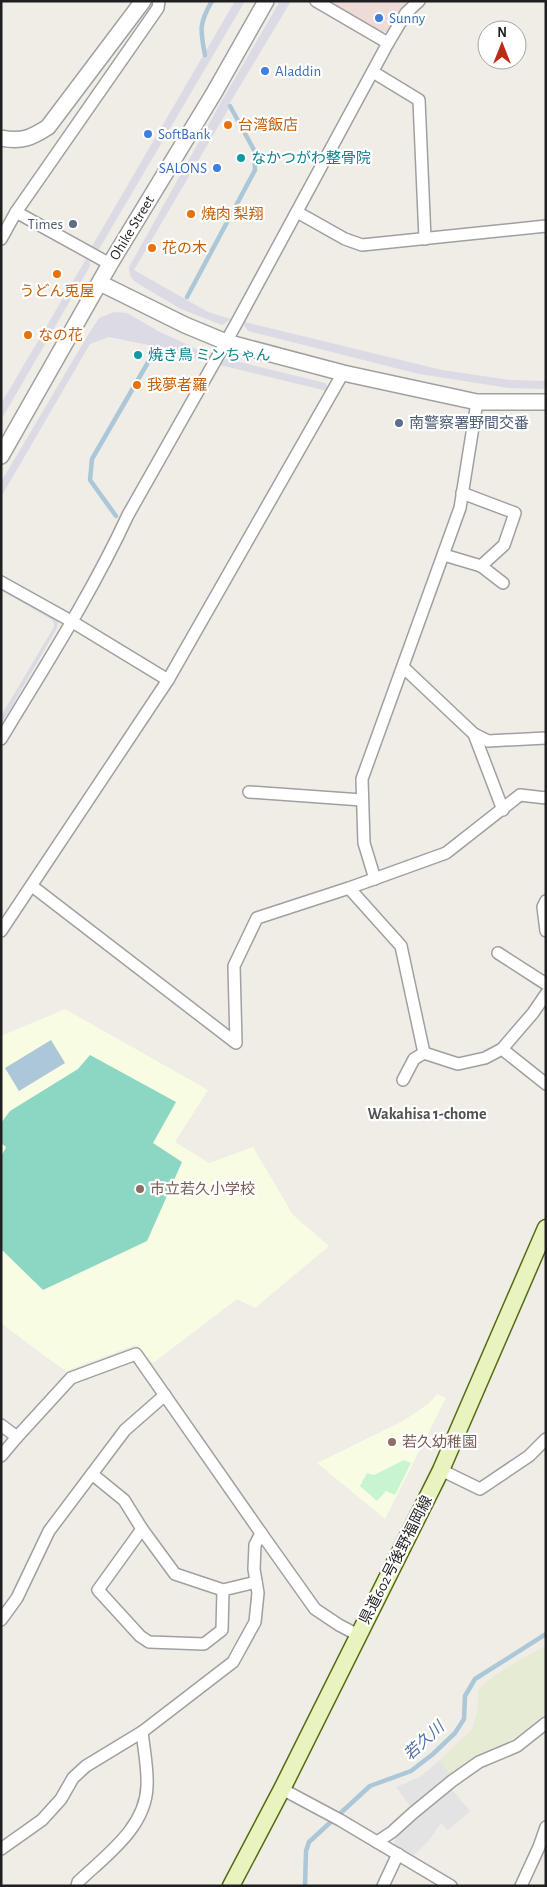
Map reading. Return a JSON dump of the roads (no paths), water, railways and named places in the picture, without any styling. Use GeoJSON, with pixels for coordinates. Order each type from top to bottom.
{"type":"FeatureCollection","features":[{"type":"Feature","properties":{"kind":"main road","name":"県道602号後野福岡線"},"geometry":{"type":"LineString","coordinates":[[231,1886],[282,1789],[441,1470],[546,1228]]}},
{"type":"Feature","properties":{"kind":"street"},"geometry":{"type":"LineString","coordinates":[[1,138],[15,141],[33,137],[48,127],[143,1]]}},
{"type":"Feature","properties":{"kind":"street"},"geometry":{"type":"LineString","coordinates":[[1,239],[16,212],[158,8],[159,1]]}},
{"type":"Feature","properties":{"kind":"street","name":"Ohike Street"},"geometry":{"type":"LineString","coordinates":[[1,456],[110,264],[214,93],[266,1]]}},
{"type":"Feature","properties":{"kind":"street"},"geometry":{"type":"LineString","coordinates":[[316,1],[388,43]]}},
{"type":"Feature","properties":{"kind":"street"},"geometry":{"type":"LineString","coordinates":[[1,739],[116,541],[128,515],[226,342],[388,43],[406,14],[419,1]]}},
{"type":"Feature","properties":{"kind":"street"},"geometry":{"type":"LineString","coordinates":[[373,72],[418,100],[425,239]]}},
{"type":"Feature","properties":{"kind":"street"},"geometry":{"type":"LineString","coordinates":[[16,212],[110,264]]}},
{"type":"Feature","properties":{"kind":"street"},"geometry":{"type":"LineString","coordinates":[[297,212],[345,239],[362,245],[546,226]]}},
{"type":"Feature","properties":{"kind":"street"},"geometry":{"type":"LineString","coordinates":[[100,283],[185,325],[226,342],[343,373],[476,402],[546,402]]}},
{"type":"Feature","properties":{"kind":"street"},"geometry":{"type":"LineString","coordinates":[[1,931],[168,680],[343,373]]}},
{"type":"Feature","properties":{"kind":"street"},"geometry":{"type":"LineString","coordinates":[[375,879],[364,844],[362,780],[460,508],[476,402]]}},
{"type":"Feature","properties":{"kind":"street"},"geometry":{"type":"LineString","coordinates":[[462,493],[515,512],[504,545],[481,566]]}},
{"type":"Feature","properties":{"kind":"street"},"geometry":{"type":"LineString","coordinates":[[444,555],[481,566],[503,583]]}},
{"type":"Feature","properties":{"kind":"street"},"geometry":{"type":"LineString","coordinates":[[1,582],[71,621],[168,680]]}},
{"type":"Feature","properties":{"kind":"street"},"geometry":{"type":"LineString","coordinates":[[404,667],[474,734],[488,741],[546,738]]}},
{"type":"Feature","properties":{"kind":"street"},"geometry":{"type":"LineString","coordinates":[[474,734],[502,810]]}},
{"type":"Feature","properties":{"kind":"street"},"geometry":{"type":"LineString","coordinates":[[249,792],[362,800]]}},
{"type":"Feature","properties":{"kind":"street"},"geometry":{"type":"LineString","coordinates":[[32,886],[236,1043],[234,966],[257,918],[349,888],[446,853],[520,795],[546,798]]}},
{"type":"Feature","properties":{"kind":"street"},"geometry":{"type":"LineString","coordinates":[[349,888],[401,946],[424,1053]]}},
{"type":"Feature","properties":{"kind":"street"},"geometry":{"type":"LineString","coordinates":[[546,901],[543,907],[546,931]]}},
{"type":"Feature","properties":{"kind":"street"},"geometry":{"type":"LineString","coordinates":[[498,953],[546,984]]}},
{"type":"Feature","properties":{"kind":"street"},"geometry":{"type":"LineString","coordinates":[[403,1080],[414,1059],[424,1053],[458,1064],[485,1058],[502,1049],[533,1014],[546,994]]}},
{"type":"Feature","properties":{"kind":"street"},"geometry":{"type":"LineString","coordinates":[[502,1049],[546,1084]]}},
{"type":"Feature","properties":{"kind":"street"},"geometry":{"type":"LineString","coordinates":[[1,1456],[71,1378],[136,1354],[315,1608],[339,1625],[358,1635]]}},
{"type":"Feature","properties":{"kind":"street"},"geometry":{"type":"LineString","coordinates":[[1,1620],[17,1598],[49,1531],[125,1430],[165,1395]]}},
{"type":"Feature","properties":{"kind":"street"},"geometry":{"type":"LineString","coordinates":[[1,1425],[17,1437]]}},
{"type":"Feature","properties":{"kind":"street"},"geometry":{"type":"LineString","coordinates":[[441,1470],[480,1489],[529,1456],[546,1439]]}},
{"type":"Feature","properties":{"kind":"street"},"geometry":{"type":"LineString","coordinates":[[92,1474],[124,1500],[142,1529],[175,1574],[223,1590],[256,1582]]}},
{"type":"Feature","properties":{"kind":"street"},"geometry":{"type":"LineString","coordinates":[[142,1529],[98,1590],[140,1636],[149,1642],[204,1644],[222,1630],[223,1590]]}},
{"type":"Feature","properties":{"kind":"street"},"geometry":{"type":"LineString","coordinates":[[1,1849],[42,1820],[61,1799],[73,1778],[86,1766],[142,1732],[233,1662],[255,1622],[258,1593],[254,1569],[255,1544],[261,1533]]}},
{"type":"Feature","properties":{"kind":"street"},"geometry":{"type":"LineString","coordinates":[[378,1842],[452,1781],[479,1762],[517,1746],[546,1723]]}},
{"type":"Feature","properties":{"kind":"street"},"geometry":{"type":"LineString","coordinates":[[77,1886],[78,1882],[127,1834],[141,1815],[148,1787],[142,1732]]}},
{"type":"Feature","properties":{"kind":"street"},"geometry":{"type":"LineString","coordinates":[[282,1789],[340,1820],[451,1886]]}},
{"type":"Feature","properties":{"kind":"street"},"geometry":{"type":"LineString","coordinates":[[521,1886],[546,1828]]}},
{"type":"Feature","properties":{"kind":"street"},"geometry":{"type":"LineString","coordinates":[[384,1886],[398,1854]]}},
{"type":"Feature","properties":{"kind":"water"},"geometry":{"type":"Polygon","coordinates":[[[51,1040],[65,1063],[19,1091],[5,1068],[51,1040]]]}},
{"type":"Feature","properties":{"kind":"waterway"},"geometry":{"type":"LineString","coordinates":[[205,55],[202,27],[205,15],[212,1]]}},
{"type":"Feature","properties":{"kind":"waterway"},"geometry":{"type":"LineString","coordinates":[[187,297],[255,170],[254,150],[230,106]]}},
{"type":"Feature","properties":{"kind":"waterway"},"geometry":{"type":"LineString","coordinates":[[116,516],[90,480],[92,459],[154,352]]}},
{"type":"Feature","properties":{"kind":"waterway","name":"若久川"},"geometry":{"type":"LineString","coordinates":[[305,1886],[306,1851],[309,1842],[370,1786],[411,1771],[433,1754],[455,1733],[464,1719],[465,1696],[475,1679],[546,1634]]}},
{"type":"Feature","properties":{"kind":"place","name":"Sunny"},"geometry":{"type":"Point","coordinates":[379,18]}},
{"type":"Feature","properties":{"kind":"place","name":"Aladdin"},"geometry":{"type":"Point","coordinates":[265,71]}},
{"type":"Feature","properties":{"kind":"place","name":"台湾飯店"},"geometry":{"type":"Point","coordinates":[228,125]}},
{"type":"Feature","properties":{"kind":"place","name":"SoftBank"},"geometry":{"type":"Point","coordinates":[148,134]}},
{"type":"Feature","properties":{"kind":"place","name":"なかつがわ整骨院"},"geometry":{"type":"Point","coordinates":[241,158]}},
{"type":"Feature","properties":{"kind":"place","name":"SALONS"},"geometry":{"type":"Point","coordinates":[217,168]}},
{"type":"Feature","properties":{"kind":"place","name":"焼肉 梨翔"},"geometry":{"type":"Point","coordinates":[191,214]}},
{"type":"Feature","properties":{"kind":"place","name":"Times"},"geometry":{"type":"Point","coordinates":[73,224]}},
{"type":"Feature","properties":{"kind":"place","name":"花の木"},"geometry":{"type":"Point","coordinates":[152,248]}},
{"type":"Feature","properties":{"kind":"place","name":"うどん兎屋"},"geometry":{"type":"Point","coordinates":[57,274]}},
{"type":"Feature","properties":{"kind":"place","name":"なの花"},"geometry":{"type":"Point","coordinates":[28,335]}},
{"type":"Feature","properties":{"kind":"place","name":"焼き鳥 ミンちゃん"},"geometry":{"type":"Point","coordinates":[138,355]}},
{"type":"Feature","properties":{"kind":"place","name":"我夢者羅"},"geometry":{"type":"Point","coordinates":[137,385]}},
{"type":"Feature","properties":{"kind":"place","name":"南警察署野間交番"},"geometry":{"type":"Point","coordinates":[399,423]}},
{"type":"Feature","properties":{"kind":"place","name":"市立若久小学校"},"geometry":{"type":"Point","coordinates":[140,1189]}},
{"type":"Feature","properties":{"kind":"place","name":"若久幼稚園"},"geometry":{"type":"Point","coordinates":[392,1442]}},
{"type":"Feature","properties":{"kind":"district","name":"Wakahisa 1-chome"},"geometry":{"type":"Point","coordinates":[427,1114]}}]}
